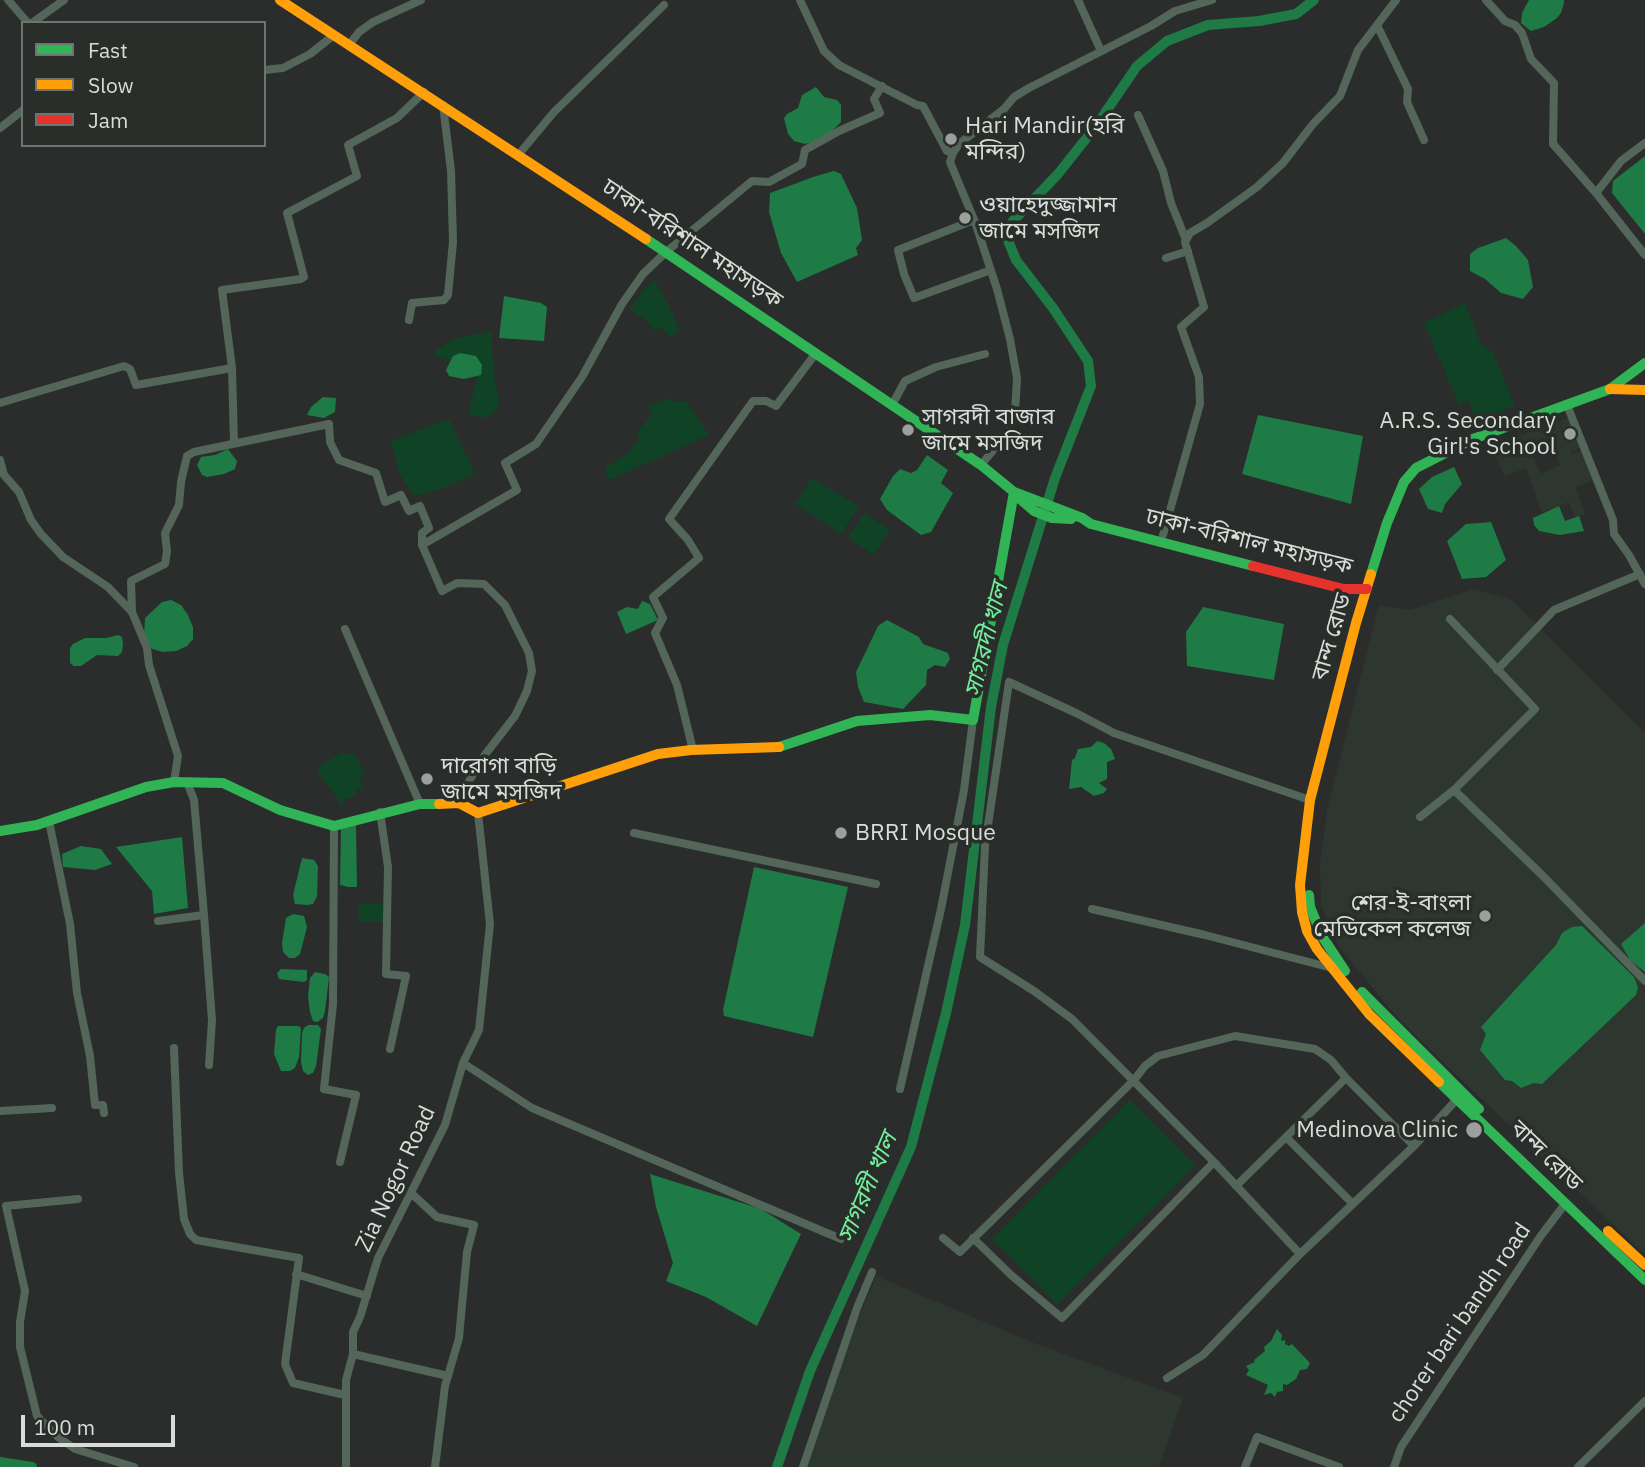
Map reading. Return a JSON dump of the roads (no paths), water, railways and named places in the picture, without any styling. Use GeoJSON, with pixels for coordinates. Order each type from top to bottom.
{"type":"FeatureCollection","features":[{"type":"Feature","properties":{"kind":"main road","name":"ঢাকা-বরিশাল মহাসড়ক"},"geometry":{"type":"LineString","coordinates":[[280,0],[519,154],[816,353],[981,465],[1014,492],[1024,504],[1036,502]]}},
{"type":"Feature","properties":{"kind":"main road"},"geometry":{"type":"LineString","coordinates":[[1367,589],[1393,506],[1404,482],[1416,468],[1473,439],[1610,389],[1645,363]]}},
{"type":"Feature","properties":{"kind":"main road"},"geometry":{"type":"LineString","coordinates":[[1610,389],[1645,390]]}},
{"type":"Feature","properties":{"kind":"main road"},"geometry":{"type":"LineString","coordinates":[[0,831],[49,821],[146,786],[174,782],[223,783],[280,810],[334,826],[380,812],[420,804],[456,803],[478,813],[657,754],[784,747],[857,721],[930,715],[973,720],[1014,492],[1056,509],[1065,520],[1082,518]]}},
{"type":"Feature","properties":{"kind":"main road"},"geometry":{"type":"LineString","coordinates":[[1056,509],[1067,504],[1082,518]]}},
{"type":"Feature","properties":{"kind":"main road","name":"ঢাকা-বরিশাল মহাসড়ক"},"geometry":{"type":"LineString","coordinates":[[1082,518],[1094,517],[1354,583],[1367,589]]}},
{"type":"Feature","properties":{"kind":"main road","name":"ঢাকা-বরিশাল মহাসড়ক"},"geometry":{"type":"LineString","coordinates":[[1082,518],[1091,524],[1344,589],[1367,589]]}},
{"type":"Feature","properties":{"kind":"main road","name":"বান্দ রোড"},"geometry":{"type":"LineString","coordinates":[[1367,589],[1310,800],[1300,885],[1307,931],[1331,967],[1369,1014],[1645,1265]]}},
{"type":"Feature","properties":{"kind":"main road","name":"বান্দ রোড"},"geometry":{"type":"LineString","coordinates":[[1367,589],[1362,625],[1318,804],[1309,889],[1310,907],[1322,936],[1351,979],[1376,1007],[1459,1097],[1645,1280]]}},
{"type":"Feature","properties":{"kind":"street"},"geometry":{"type":"LineString","coordinates":[[8,0],[28,21]]}},
{"type":"Feature","properties":{"kind":"street"},"geometry":{"type":"LineString","coordinates":[[33,21],[64,0]]}},
{"type":"Feature","properties":{"kind":"street"},"geometry":{"type":"LineString","coordinates":[[349,45],[359,32],[373,22],[421,0]]}},
{"type":"Feature","properties":{"kind":"street"},"geometry":{"type":"LineString","coordinates":[[800,0],[824,51],[839,65],[923,106],[947,151],[953,153]]}},
{"type":"Feature","properties":{"kind":"street"},"geometry":{"type":"LineString","coordinates":[[1078,0],[1101,51]]}},
{"type":"Feature","properties":{"kind":"street"},"geometry":{"type":"LineString","coordinates":[[981,465],[1009,431],[1015,413],[1017,378],[1010,339],[991,270],[950,162],[953,153],[959,144],[1014,97],[1175,11],[1212,0]]}},
{"type":"Feature","properties":{"kind":"street"},"geometry":{"type":"LineString","coordinates":[[1186,240],[1190,233],[1257,187],[1283,163],[1313,124],[1340,96],[1358,50],[1396,0]]}},
{"type":"Feature","properties":{"kind":"street"},"geometry":{"type":"LineString","coordinates":[[1486,0],[1505,21],[1515,25],[1522,33],[1531,59],[1553,83],[1553,144],[1645,254]]}},
{"type":"Feature","properties":{"kind":"street"},"geometry":{"type":"LineString","coordinates":[[519,154],[554,112],[664,5]]}},
{"type":"Feature","properties":{"kind":"street"},"geometry":{"type":"LineString","coordinates":[[1377,25],[1408,89],[1407,102],[1424,140]]}},
{"type":"Feature","properties":{"kind":"street"},"geometry":{"type":"LineString","coordinates":[[266,70],[283,68],[310,54],[334,35]]}},
{"type":"Feature","properties":{"kind":"street"},"geometry":{"type":"LineString","coordinates":[[422,545],[517,490],[505,463],[536,444],[582,377],[622,304],[643,274],[752,181],[769,182],[802,164],[805,150],[880,113],[874,99],[882,86]]}},
{"type":"Feature","properties":{"kind":"street"},"geometry":{"type":"LineString","coordinates":[[234,443],[232,368],[222,289],[304,277],[287,213],[357,176],[348,145],[397,118],[424,92]]}},
{"type":"Feature","properties":{"kind":"street"},"geometry":{"type":"LineString","coordinates":[[409,320],[412,303],[444,300],[448,295],[453,218],[443,104]]}},
{"type":"Feature","properties":{"kind":"street"},"geometry":{"type":"LineString","coordinates":[[0,128],[21,112]]}},
{"type":"Feature","properties":{"kind":"street"},"geometry":{"type":"LineString","coordinates":[[1138,116],[1163,172],[1171,203],[1186,240],[1204,307],[1181,327],[1199,377],[1200,404],[1163,535]]}},
{"type":"Feature","properties":{"kind":"street"},"geometry":{"type":"LineString","coordinates":[[1596,193],[1620,161],[1645,144]]}},
{"type":"Feature","properties":{"kind":"street"},"geometry":{"type":"LineString","coordinates":[[974,220],[898,250],[904,274],[914,298],[991,270]]}},
{"type":"Feature","properties":{"kind":"street"},"geometry":{"type":"LineString","coordinates":[[1166,258],[1188,251]]}},
{"type":"Feature","properties":{"kind":"street"},"geometry":{"type":"LineString","coordinates":[[693,750],[677,685],[655,633],[663,618],[653,597],[699,558],[670,519],[753,401],[766,401],[776,406],[816,353]]}},
{"type":"Feature","properties":{"kind":"street"},"geometry":{"type":"LineString","coordinates":[[892,405],[905,381],[936,367],[985,354]]}},
{"type":"Feature","properties":{"kind":"street"},"geometry":{"type":"LineString","coordinates":[[0,403],[124,366],[130,369],[136,385],[232,368]]}},
{"type":"Feature","properties":{"kind":"street"},"geometry":{"type":"LineString","coordinates":[[1567,405],[1614,520],[1614,534],[1645,584]]}},
{"type":"Feature","properties":{"kind":"street"},"geometry":{"type":"LineString","coordinates":[[174,782],[178,756],[146,648],[132,612],[131,581],[165,564],[166,533],[179,505],[180,482],[187,456],[194,452],[329,424],[330,442],[339,460],[376,473],[385,502],[401,495],[409,511],[420,506],[429,527],[422,533],[422,545],[442,591],[457,583],[484,584],[505,605],[529,653],[532,671],[527,691],[515,716],[484,756],[456,803]]}},
{"type":"Feature","properties":{"kind":"street"},"geometry":{"type":"LineString","coordinates":[[0,460],[4,474],[19,492],[41,534],[63,557],[108,587],[132,612]]}},
{"type":"Feature","properties":{"kind":"street"},"geometry":{"type":"LineString","coordinates":[[1497,670],[1554,610],[1640,574]]}},
{"type":"Feature","properties":{"kind":"street"},"geometry":{"type":"LineString","coordinates":[[1420,817],[1454,790],[1535,709],[1450,619]]}},
{"type":"Feature","properties":{"kind":"street"},"geometry":{"type":"LineString","coordinates":[[345,629],[420,804]]}},
{"type":"Feature","properties":{"kind":"street"},"geometry":{"type":"LineString","coordinates":[[1300,1254],[1072,1018],[980,957],[985,846],[1009,682],[1114,733],[1310,800]]}},
{"type":"Feature","properties":{"kind":"street"},"geometry":{"type":"LineString","coordinates":[[900,1089],[941,909],[964,790],[973,720]]}},
{"type":"Feature","properties":{"kind":"street"},"geometry":{"type":"LineString","coordinates":[[187,782],[194,800],[204,915],[212,1020],[209,1065]]}},
{"type":"Feature","properties":{"kind":"street"},"geometry":{"type":"LineString","coordinates":[[1454,790],[1543,876],[1645,981]]}},
{"type":"Feature","properties":{"kind":"street"},"geometry":{"type":"LineString","coordinates":[[380,812],[388,867],[386,974],[406,976],[390,1049]]}},
{"type":"Feature","properties":{"kind":"street","name":"Zia Nogor Road"},"geometry":{"type":"LineString","coordinates":[[346,1467],[345,1395],[353,1354],[353,1332],[378,1258],[445,1125],[463,1063],[479,1030],[490,924],[478,813]]}},
{"type":"Feature","properties":{"kind":"street"},"geometry":{"type":"LineString","coordinates":[[49,821],[70,924],[77,993],[90,1056],[95,1105],[103,1105],[104,1113]]}},
{"type":"Feature","properties":{"kind":"street"},"geometry":{"type":"LineString","coordinates":[[334,826],[333,1004],[324,1089],[356,1095],[340,1162]]}},
{"type":"Feature","properties":{"kind":"street"},"geometry":{"type":"LineString","coordinates":[[634,832],[876,884]]}},
{"type":"Feature","properties":{"kind":"street"},"geometry":{"type":"LineString","coordinates":[[1092,909],[1205,934],[1331,967]]}},
{"type":"Feature","properties":{"kind":"street"},"geometry":{"type":"LineString","coordinates":[[158,921],[204,915]]}},
{"type":"Feature","properties":{"kind":"street"},"geometry":{"type":"LineString","coordinates":[[943,1238],[960,1252],[1158,1056],[1235,1036],[1315,1049],[1331,1060],[1414,1146]]}},
{"type":"Feature","properties":{"kind":"street"},"geometry":{"type":"LineString","coordinates":[[174,1048],[179,1173],[184,1219],[190,1234],[196,1240],[299,1258],[285,1364],[293,1382],[345,1395]]}},
{"type":"Feature","properties":{"kind":"street"},"geometry":{"type":"LineString","coordinates":[[463,1063],[532,1108],[841,1239]]}},
{"type":"Feature","properties":{"kind":"street"},"geometry":{"type":"LineString","coordinates":[[1236,1186],[1346,1078]]}},
{"type":"Feature","properties":{"kind":"street"},"geometry":{"type":"LineString","coordinates":[[1167,1378],[1203,1355],[1300,1254],[1414,1146],[1459,1097]]}},
{"type":"Feature","properties":{"kind":"street"},"geometry":{"type":"LineString","coordinates":[[0,1111],[52,1108]]}},
{"type":"Feature","properties":{"kind":"street"},"geometry":{"type":"LineString","coordinates":[[1286,1137],[1353,1204]]}},
{"type":"Feature","properties":{"kind":"street"},"geometry":{"type":"LineString","coordinates":[[973,1238],[1011,1275],[1062,1318],[1214,1162]]}},
{"type":"Feature","properties":{"kind":"street"},"geometry":{"type":"LineString","coordinates":[[411,1193],[437,1217],[474,1225],[467,1252],[459,1338],[448,1376],[435,1467]]}},
{"type":"Feature","properties":{"kind":"street"},"geometry":{"type":"LineString","coordinates":[[78,1199],[6,1206],[25,1291],[20,1322],[20,1348],[37,1416],[58,1437],[75,1448],[134,1467]]}},
{"type":"Feature","properties":{"kind":"street","name":"chorer bari bandh road"},"geometry":{"type":"LineString","coordinates":[[1394,1467],[1401,1447],[1540,1237],[1565,1204]]}},
{"type":"Feature","properties":{"kind":"street"},"geometry":{"type":"LineString","coordinates":[[803,1467],[857,1308],[872,1272]]}},
{"type":"Feature","properties":{"kind":"street"},"geometry":{"type":"LineString","coordinates":[[296,1274],[367,1296]]}},
{"type":"Feature","properties":{"kind":"street"},"geometry":{"type":"LineString","coordinates":[[353,1354],[448,1376]]}},
{"type":"Feature","properties":{"kind":"street"},"geometry":{"type":"LineString","coordinates":[[1578,1467],[1645,1401]]}},
{"type":"Feature","properties":{"kind":"street"},"geometry":{"type":"LineString","coordinates":[[1245,1467],[1257,1437],[1339,1467]]}},
{"type":"Feature","properties":{"kind":"waterway","name":"সাগরদী খাল"},"geometry":{"type":"LineString","coordinates":[[777,1467],[810,1371],[911,1147],[946,1013],[965,925],[991,707],[1003,645],[1055,478],[1091,386],[1088,361],[1053,308],[1016,260],[1005,233],[1058,174],[1096,126],[1137,66],[1167,41],[1208,25],[1259,21],[1296,14],[1314,0]]}},
{"type":"Feature","properties":{"kind":"waterway"},"geometry":{"type":"LineString","coordinates":[[0,1462],[32,1467]]}},
{"type":"Feature","properties":{"kind":"place","name":"Hari Mandir(হরি মন্দির)"},"geometry":{"type":"Point","coordinates":[951,139]}},
{"type":"Feature","properties":{"kind":"place","name":"ওয়াহেদুজ্জামান জামে মসজিদ"},"geometry":{"type":"Point","coordinates":[965,218]}},
{"type":"Feature","properties":{"kind":"place","name":"সাগরদী বাজার জামে মসজিদ"},"geometry":{"type":"Point","coordinates":[908,430]}},
{"type":"Feature","properties":{"kind":"place","name":"A.R.S. Secondary Girl's School"},"geometry":{"type":"Point","coordinates":[1570,434]}},
{"type":"Feature","properties":{"kind":"place","name":"দারোগা বাড়ি জামে মসজিদ"},"geometry":{"type":"Point","coordinates":[427,779]}},
{"type":"Feature","properties":{"kind":"place","name":"BRRI Mosque"},"geometry":{"type":"Point","coordinates":[841,833]}},
{"type":"Feature","properties":{"kind":"place","name":"শের-ই-বাংলা মেডিকেল কলেজ"},"geometry":{"type":"Point","coordinates":[1485,916]}},
{"type":"Feature","properties":{"kind":"place","name":"Medinova Clinic"},"geometry":{"type":"Point","coordinates":[1474,1130]}}]}
